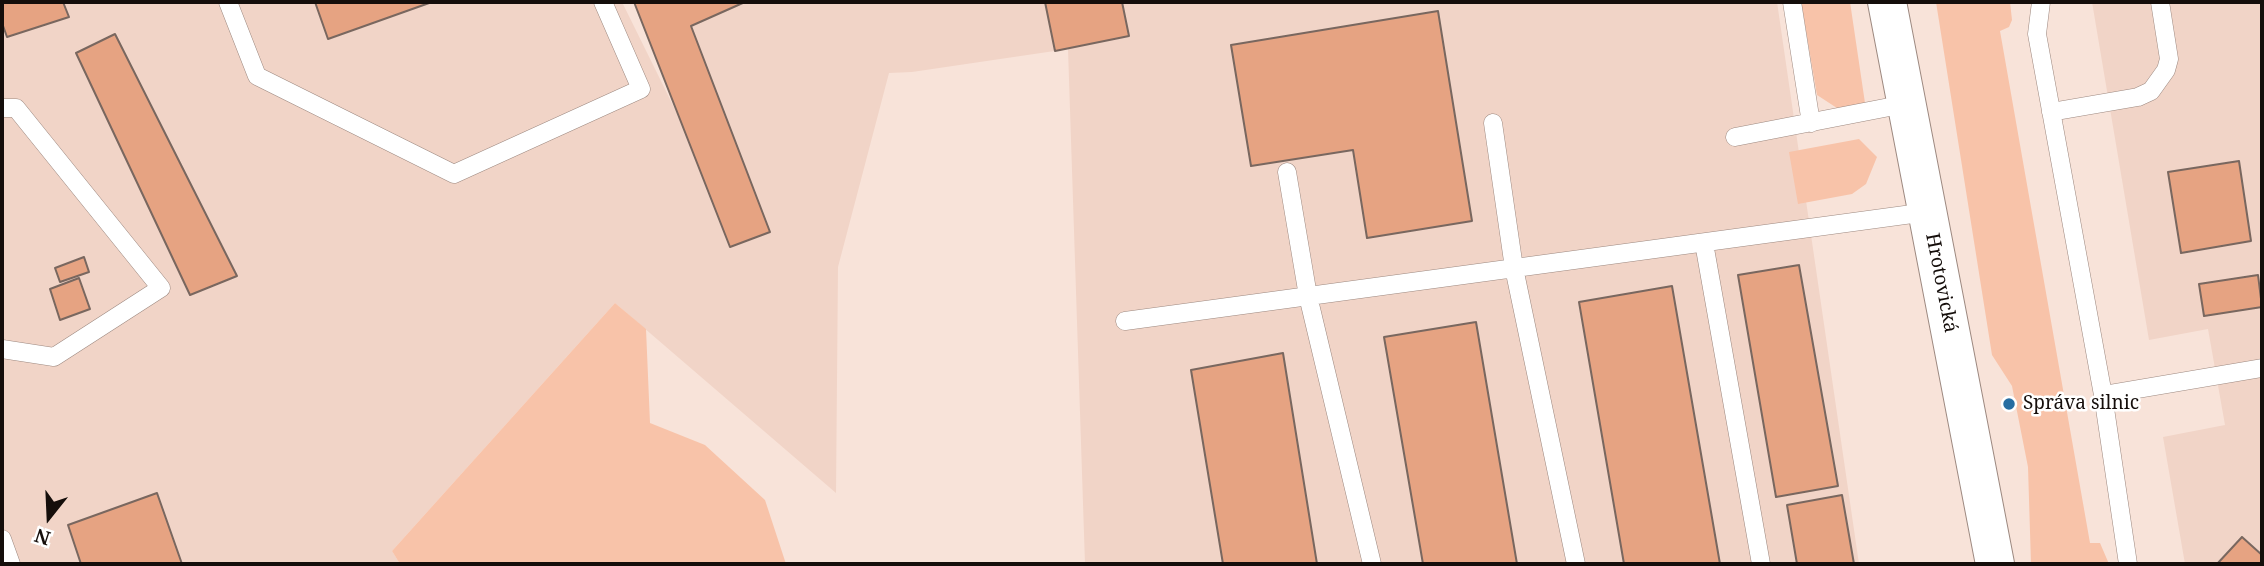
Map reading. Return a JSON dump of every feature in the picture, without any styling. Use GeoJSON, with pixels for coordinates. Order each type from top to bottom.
{"type":"FeatureCollection","features":[{"type":"Feature","properties":{"kind":"main road","name":"Hrotovická"},"geometry":{"type":"LineString","coordinates":[[1887,2],[1995,564]]}},
{"type":"Feature","properties":{"kind":"lane"},"geometry":{"type":"LineString","coordinates":[[228,2],[257,76],[454,174],[641,89],[603,2]]}},
{"type":"Feature","properties":{"kind":"lane"},"geometry":{"type":"LineString","coordinates":[[1792,2],[1811,123]]}},
{"type":"Feature","properties":{"kind":"lane"},"geometry":{"type":"LineString","coordinates":[[2041,2],[2037,34],[2103,395],[2128,564]]}},
{"type":"Feature","properties":{"kind":"lane"},"geometry":{"type":"LineString","coordinates":[[2051,113],[2138,97],[2151,91],[2166,70],[2169,59],[2160,2]]}},
{"type":"Feature","properties":{"kind":"lane"},"geometry":{"type":"LineString","coordinates":[[1735,138],[1905,104]]}},
{"type":"Feature","properties":{"kind":"lane"},"geometry":{"type":"LineString","coordinates":[[2,108],[16,108],[161,288],[54,357],[2,349]]}},
{"type":"Feature","properties":{"kind":"lane"},"geometry":{"type":"LineString","coordinates":[[1493,123],[1514,268],[1576,564]]}},
{"type":"Feature","properties":{"kind":"lane"},"geometry":{"type":"LineString","coordinates":[[1287,172],[1308,296],[1372,564]]}},
{"type":"Feature","properties":{"kind":"lane"},"geometry":{"type":"LineString","coordinates":[[1125,321],[1927,212]]}},
{"type":"Feature","properties":{"kind":"lane"},"geometry":{"type":"LineString","coordinates":[[1704,243],[1760,564]]}},
{"type":"Feature","properties":{"kind":"lane"},"geometry":{"type":"LineString","coordinates":[[2103,395],[2262,368]]}},
{"type":"Feature","properties":{"kind":"lane"},"geometry":{"type":"LineString","coordinates":[[2,540],[11,564]]}},
{"type":"Feature","properties":{"kind":"shaded area"},"geometry":{"type":"Polygon","coordinates":[[[2,2],[622,2],[735,231],[658,2],[1777,2],[1859,564],[1085,564],[1068,49],[889,73],[838,267],[836,493],[615,303],[392,551],[400,564],[2,564],[2,2]]]}},
{"type":"Feature","properties":{"kind":"shaded area"},"geometry":{"type":"Polygon","coordinates":[[[1801,2],[1850,2],[1865,103],[1840,110],[1817,95],[1801,2]]]}},
{"type":"Feature","properties":{"kind":"shaded area"},"geometry":{"type":"Polygon","coordinates":[[[1936,2],[2010,2],[2012,20],[2009,27],[2000,31],[2090,543],[2100,543],[2109,564],[2031,564],[2028,467],[2012,386],[1992,355],[1936,2]]]}},
{"type":"Feature","properties":{"kind":"shaded area"},"geometry":{"type":"Polygon","coordinates":[[[2092,2],[2262,2],[2262,564],[2185,564],[2163,437],[2225,425],[2208,329],[2149,340],[2092,2]]]}},
{"type":"Feature","properties":{"kind":"shaded area"},"geometry":{"type":"Polygon","coordinates":[[[1859,139],[1877,157],[1866,184],[1852,194],[1798,204],[1789,152],[1859,139]]]}},
{"type":"Feature","properties":{"kind":"shaded area"},"geometry":{"type":"Polygon","coordinates":[[[615,303],[646,329],[650,423],[705,445],[765,500],[786,564],[400,564],[392,551],[615,303]]]}},
{"type":"Feature","properties":{"kind":"building"},"geometry":{"type":"Polygon","coordinates":[[[2,2],[63,2],[69,17],[7,37],[2,23],[2,2]]]}},
{"type":"Feature","properties":{"kind":"building"},"geometry":{"type":"Polygon","coordinates":[[[315,2],[432,2],[328,39],[315,2]]]}},
{"type":"Feature","properties":{"kind":"building"},"geometry":{"type":"Polygon","coordinates":[[[634,2],[745,2],[691,26],[770,232],[730,247],[634,2]]]}},
{"type":"Feature","properties":{"kind":"building"},"geometry":{"type":"Polygon","coordinates":[[[1045,2],[1122,2],[1129,36],[1055,51],[1045,2]]]}},
{"type":"Feature","properties":{"kind":"building"},"geometry":{"type":"Polygon","coordinates":[[[1438,11],[1472,221],[1367,238],[1353,150],[1251,166],[1231,45],[1438,11]]]}},
{"type":"Feature","properties":{"kind":"building"},"geometry":{"type":"Polygon","coordinates":[[[115,34],[237,276],[190,295],[76,53],[115,34]]]}},
{"type":"Feature","properties":{"kind":"building"},"geometry":{"type":"Polygon","coordinates":[[[2239,161],[2251,241],[2181,253],[2168,172],[2239,161]]]}},
{"type":"Feature","properties":{"kind":"building"},"geometry":{"type":"Polygon","coordinates":[[[84,257],[89,272],[60,282],[55,268],[84,257]]]}},
{"type":"Feature","properties":{"kind":"building"},"geometry":{"type":"Polygon","coordinates":[[[1799,265],[1838,486],[1776,497],[1738,275],[1799,265]]]}},
{"type":"Feature","properties":{"kind":"building"},"geometry":{"type":"Polygon","coordinates":[[[2258,275],[2262,307],[2204,316],[2199,284],[2258,275]]]}},
{"type":"Feature","properties":{"kind":"building"},"geometry":{"type":"Polygon","coordinates":[[[79,278],[90,309],[60,320],[50,289],[79,278]]]}},
{"type":"Feature","properties":{"kind":"building"},"geometry":{"type":"Polygon","coordinates":[[[1672,286],[1720,564],[1624,564],[1579,302],[1672,286]]]}},
{"type":"Feature","properties":{"kind":"building"},"geometry":{"type":"Polygon","coordinates":[[[1476,322],[1517,564],[1423,564],[1384,337],[1476,322]]]}},
{"type":"Feature","properties":{"kind":"building"},"geometry":{"type":"Polygon","coordinates":[[[1283,353],[1317,564],[1223,564],[1191,370],[1283,353]]]}},
{"type":"Feature","properties":{"kind":"building"},"geometry":{"type":"Polygon","coordinates":[[[157,493],[182,564],[81,564],[68,525],[157,493]]]}},
{"type":"Feature","properties":{"kind":"building"},"geometry":{"type":"Polygon","coordinates":[[[1842,495],[1854,564],[1797,564],[1787,505],[1842,495]]]}},
{"type":"Feature","properties":{"kind":"building"},"geometry":{"type":"Polygon","coordinates":[[[2242,537],[2262,555],[2262,564],[2217,564],[2242,537]]]}},
{"type":"Feature","properties":{"kind":"place","name":"Správa silnic"},"geometry":{"type":"Point","coordinates":[2009,404]}}]}
